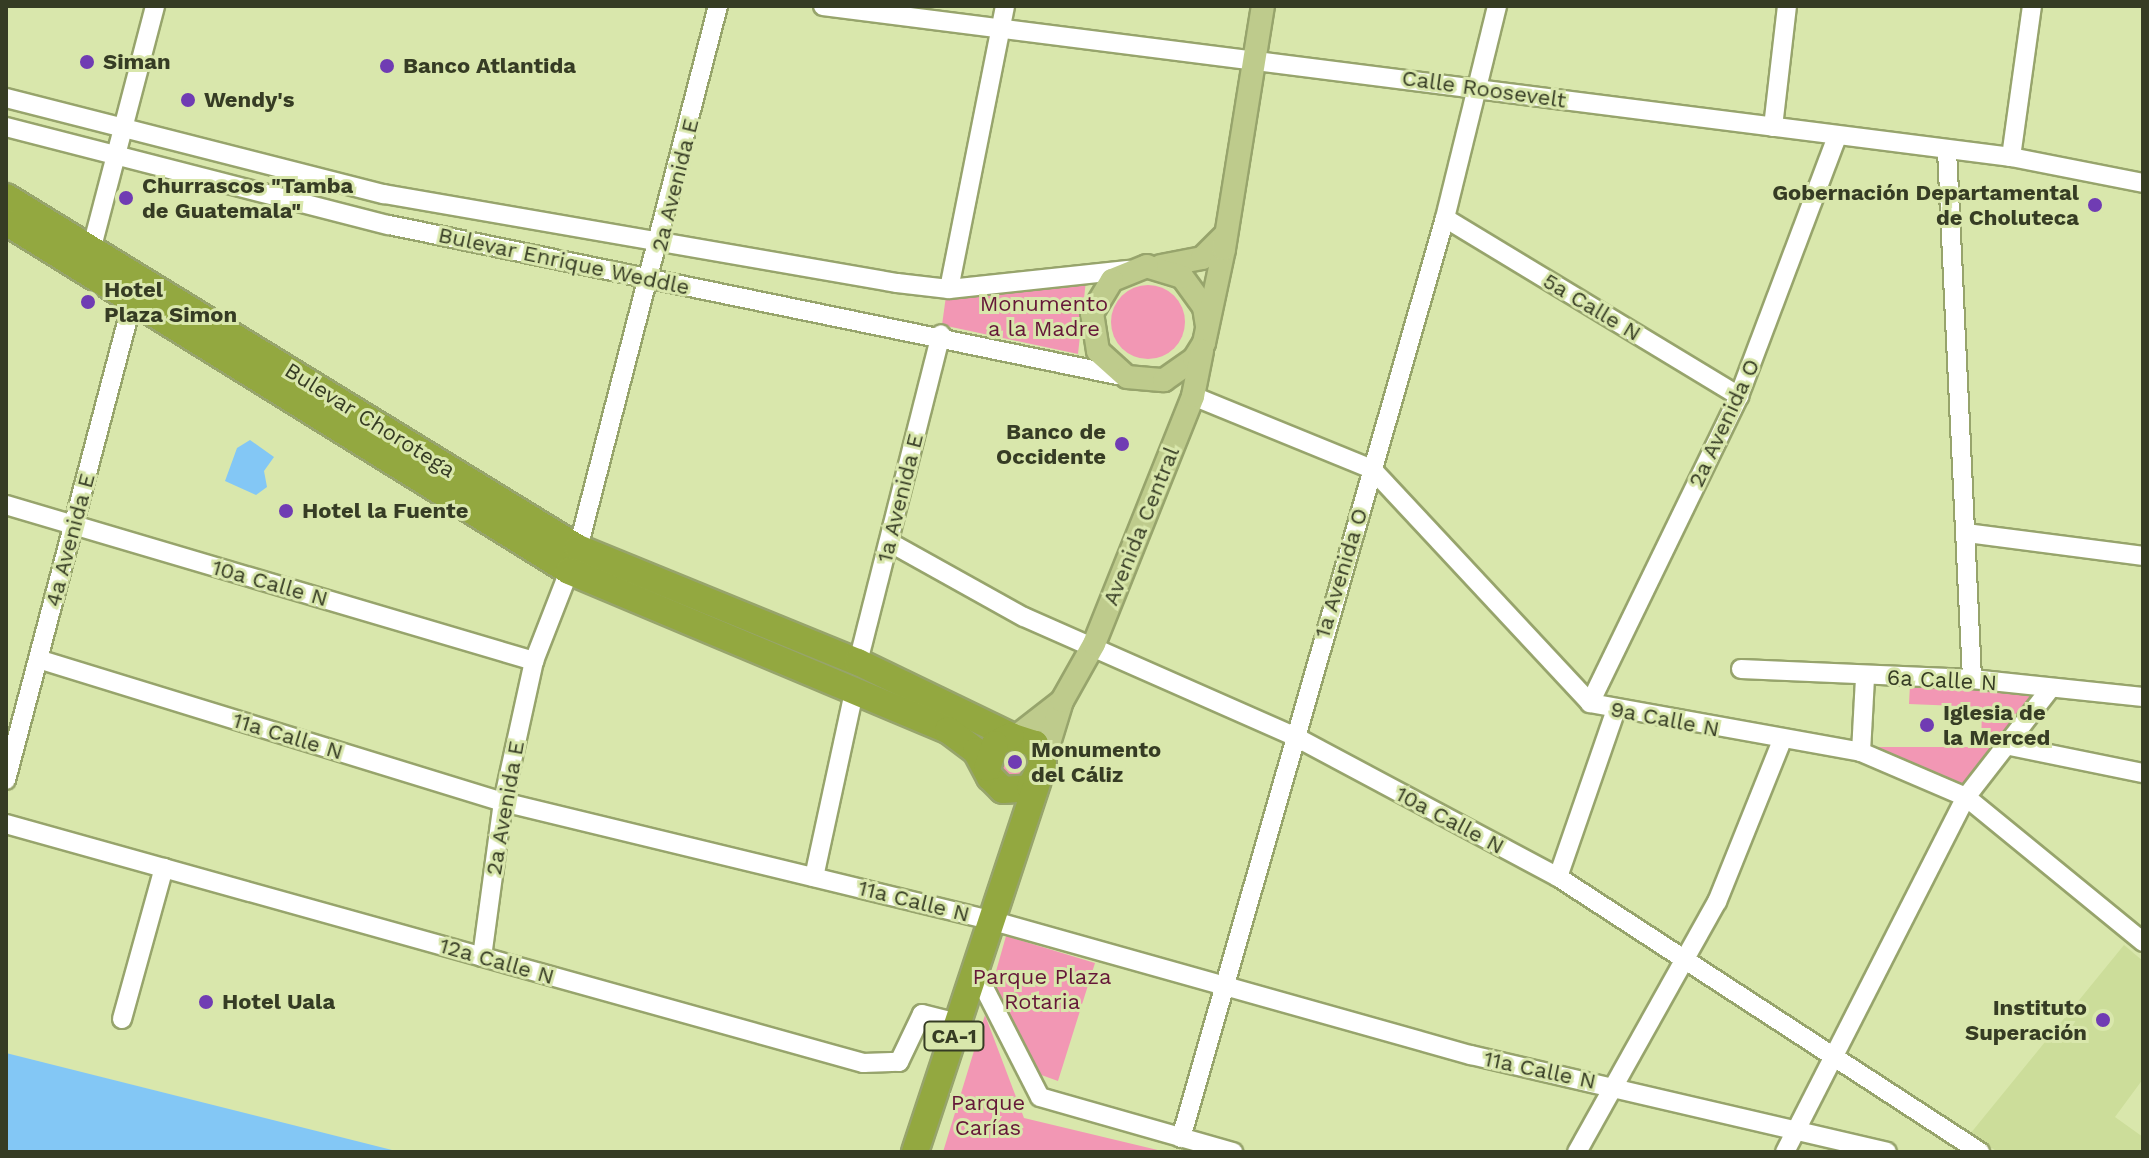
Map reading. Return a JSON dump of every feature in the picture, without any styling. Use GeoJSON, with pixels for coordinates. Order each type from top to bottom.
{"type":"FeatureCollection","features":[{"type":"Feature","properties":{"kind":"highway","name":"Bulevar Chorotega"},"geometry":{"type":"LineString","coordinates":[[6,197],[88,260],[133,301],[574,560],[1014,736]]}},
{"type":"Feature","properties":{"kind":"highway","name":"Bulevar Chorotega"},"geometry":{"type":"LineString","coordinates":[[6,222],[88,260],[574,560]]}},
{"type":"Feature","properties":{"kind":"highway","name":"Bulevar Chorotega"},"geometry":{"type":"LineString","coordinates":[[857,675],[964,738],[987,768]]}},
{"type":"Feature","properties":{"kind":"highway"},"geometry":{"type":"LineString","coordinates":[[987,768],[995,744],[1014,736]]}},
{"type":"Feature","properties":{"kind":"highway","name":"CA-1"},"geometry":{"type":"LineString","coordinates":[[915,1152],[1040,772],[1035,744],[1014,736]]}},
{"type":"Feature","properties":{"kind":"highway","name":"CA-1"},"geometry":{"type":"LineString","coordinates":[[987,768],[1003,790],[1010,833],[994,908]]}},
{"type":"Feature","properties":{"kind":"highway"},"geometry":{"type":"LineString","coordinates":[[1003,790],[1022,792],[1040,772]]}},
{"type":"Feature","properties":{"kind":"main road","name":"Avenida Central"},"geometry":{"type":"LineString","coordinates":[[1040,772],[1062,701],[1094,644],[1193,396],[1225,235],[1263,6]]}},
{"type":"Feature","properties":{"kind":"main road","name":"Bulevar Enrique Weddle"},"geometry":{"type":"LineString","coordinates":[[1138,268],[1191,263],[1225,235]]}},
{"type":"Feature","properties":{"kind":"main road"},"geometry":{"type":"LineString","coordinates":[[1138,268],[1182,277],[1200,299],[1205,334],[1181,372],[1136,379],[1098,351],[1092,323],[1099,295],[1138,268]]}},
{"type":"Feature","properties":{"kind":"main road","name":"Bulevar Enrique Weddle"},"geometry":{"type":"LineString","coordinates":[[1136,379],[1193,396]]}},
{"type":"Feature","properties":{"kind":"main road","name":"Avenida Central"},"geometry":{"type":"LineString","coordinates":[[1014,736],[1062,701]]}},
{"type":"Feature","properties":{"kind":"street"},"geometry":{"type":"LineString","coordinates":[[88,260],[121,159],[155,6]]}},
{"type":"Feature","properties":{"kind":"street","name":"2a Avenida E"},"geometry":{"type":"LineString","coordinates":[[482,957],[503,802],[534,661],[574,560],[660,247],[718,6]]}},
{"type":"Feature","properties":{"kind":"street","name":"Calle Roosevelt"},"geometry":{"type":"LineString","coordinates":[[823,6],[2011,157],[2143,183]]}},
{"type":"Feature","properties":{"kind":"street"},"geometry":{"type":"LineString","coordinates":[[949,289],[1005,6]]}},
{"type":"Feature","properties":{"kind":"street","name":"1a Avenida O"},"geometry":{"type":"LineString","coordinates":[[1181,1138],[1292,735],[1445,218],[1497,6]]}},
{"type":"Feature","properties":{"kind":"street"},"geometry":{"type":"LineString","coordinates":[[1773,127],[1787,6]]}},
{"type":"Feature","properties":{"kind":"street"},"geometry":{"type":"LineString","coordinates":[[2011,157],[2032,6]]}},
{"type":"Feature","properties":{"kind":"street","name":"Bulevar Enrique Weddle"},"geometry":{"type":"LineString","coordinates":[[6,98],[384,194],[660,247],[949,289],[1138,268]]}},
{"type":"Feature","properties":{"kind":"street","name":"Bulevar Enrique Weddle"},"geometry":{"type":"LineString","coordinates":[[6,127],[121,159],[651,280],[941,334],[1136,379]]}},
{"type":"Feature","properties":{"kind":"street","name":"2a Avenida O"},"geometry":{"type":"LineString","coordinates":[[1590,703],[1739,396],[1837,136]]}},
{"type":"Feature","properties":{"kind":"street"},"geometry":{"type":"LineString","coordinates":[[1947,150],[1972,679]]}},
{"type":"Feature","properties":{"kind":"street","name":"5a Calle N"},"geometry":{"type":"LineString","coordinates":[[1445,218],[1739,396]]}},
{"type":"Feature","properties":{"kind":"street","name":"4a Avenida E"},"geometry":{"type":"LineString","coordinates":[[6,780],[133,301]]}},
{"type":"Feature","properties":{"kind":"street","name":"1a Avenida E"},"geometry":{"type":"LineString","coordinates":[[814,877],[857,675],[941,334]]}},
{"type":"Feature","properties":{"kind":"street","name":"9a Calle N"},"geometry":{"type":"LineString","coordinates":[[1193,396],[1372,469],[1590,703],[1615,712],[1861,752],[1966,797],[2143,942]]}},
{"type":"Feature","properties":{"kind":"street","name":"10a Calle N"},"geometry":{"type":"LineString","coordinates":[[6,505],[534,661]]}},
{"type":"Feature","properties":{"kind":"street"},"geometry":{"type":"LineString","coordinates":[[1967,533],[2143,556]]}},
{"type":"Feature","properties":{"kind":"street","name":"10a Calle N"},"geometry":{"type":"LineString","coordinates":[[889,542],[1024,617],[1094,644],[1292,735],[1558,877],[1682,962],[1830,1053],[1980,1152]]}},
{"type":"Feature","properties":{"kind":"street","name":"11a Calle N"},"geometry":{"type":"LineString","coordinates":[[38,659],[503,802],[814,877],[994,908],[1221,988],[1887,1152]]}},
{"type":"Feature","properties":{"kind":"street","name":"6a Calle N"},"geometry":{"type":"LineString","coordinates":[[1741,669],[1865,677],[1972,679],[2143,697]]}},
{"type":"Feature","properties":{"kind":"street"},"geometry":{"type":"LineString","coordinates":[[1861,752],[1865,677]]}},
{"type":"Feature","properties":{"kind":"street"},"geometry":{"type":"LineString","coordinates":[[1785,1152],[1830,1053],[1966,797],[2051,688]]}},
{"type":"Feature","properties":{"kind":"street"},"geometry":{"type":"LineString","coordinates":[[1558,877],[1615,712]]}},
{"type":"Feature","properties":{"kind":"street"},"geometry":{"type":"LineString","coordinates":[[1577,1152],[1611,1085],[1717,902],[1782,740]]}},
{"type":"Feature","properties":{"kind":"street"},"geometry":{"type":"LineString","coordinates":[[2005,745],[2143,773]]}},
{"type":"Feature","properties":{"kind":"street","name":"12a Calle N"},"geometry":{"type":"LineString","coordinates":[[6,824],[884,1067],[899,1062],[922,1014],[958,1023]]}},
{"type":"Feature","properties":{"kind":"street"},"geometry":{"type":"LineString","coordinates":[[122,1019],[164,868]]}},
{"type":"Feature","properties":{"kind":"street"},"geometry":{"type":"LineString","coordinates":[[976,972],[1040,1097],[1233,1152]]}},
{"type":"Feature","properties":{"kind":"shaded area","name":"Instituto Superación"},"geometry":{"type":"Polygon","coordinates":[[[2124,945],[2143,961],[2143,1079],[2115,1117],[2143,1137],[2143,1152],[1998,1152],[1970,1134],[2124,945]]]}},
{"type":"Feature","properties":{"kind":"green space","name":"Monumento a la Madre"},"geometry":{"type":"Polygon","coordinates":[[[1086,280],[1078,354],[942,325],[946,296],[1086,280]]]}},
{"type":"Feature","properties":{"kind":"green space"},"geometry":{"type":"Polygon","coordinates":[[[1148,285],[1162,288],[1174,296],[1182,308],[1185,322],[1182,336],[1174,348],[1162,356],[1148,359],[1134,356],[1122,348],[1114,336],[1111,322],[1114,308],[1122,296],[1134,288],[1148,285]]]}},
{"type":"Feature","properties":{"kind":"green space"},"geometry":{"type":"Polygon","coordinates":[[[1910,684],[2033,695],[1967,787],[1871,747],[1981,747],[1982,707],[1909,704],[1910,684]]]}},
{"type":"Feature","properties":{"kind":"green space"},"geometry":{"type":"Polygon","coordinates":[[[1025,743],[1034,774],[1002,781],[995,754],[1025,743]]]}},
{"type":"Feature","properties":{"kind":"green space","name":"Parque Plaza Rotaria"},"geometry":{"type":"Polygon","coordinates":[[[1006,936],[1095,963],[1058,1081],[1033,1072],[999,992],[991,989],[1006,936]]]}},
{"type":"Feature","properties":{"kind":"green space","name":"Parque Carías"},"geometry":{"type":"Polygon","coordinates":[[[985,1015],[1024,1118],[1166,1152],[943,1152],[985,1015]]]}},
{"type":"Feature","properties":{"kind":"water"},"geometry":{"type":"Polygon","coordinates":[[[250,440],[274,457],[264,471],[267,487],[256,495],[225,481],[237,448],[250,440]]]}},
{"type":"Feature","properties":{"kind":"water"},"geometry":{"type":"Polygon","coordinates":[[[6,1053],[400,1152],[6,1152],[6,1053]]]}},
{"type":"Feature","properties":{"kind":"place","name":"Siman"},"geometry":{"type":"Point","coordinates":[87,62]}},
{"type":"Feature","properties":{"kind":"place","name":"Banco Atlantida"},"geometry":{"type":"Point","coordinates":[387,66]}},
{"type":"Feature","properties":{"kind":"place","name":"Wendy's"},"geometry":{"type":"Point","coordinates":[188,100]}},
{"type":"Feature","properties":{"kind":"place","name":"Churrascos \"Tamba de Guatemala\""},"geometry":{"type":"Point","coordinates":[126,198]}},
{"type":"Feature","properties":{"kind":"place","name":"Gobernación Departamental de Choluteca"},"geometry":{"type":"Point","coordinates":[2095,205]}},
{"type":"Feature","properties":{"kind":"place","name":"Hotel Plaza Simon"},"geometry":{"type":"Point","coordinates":[88,302]}},
{"type":"Feature","properties":{"kind":"place","name":"Banco de Occidente"},"geometry":{"type":"Point","coordinates":[1122,444]}},
{"type":"Feature","properties":{"kind":"place","name":"Hotel la Fuente"},"geometry":{"type":"Point","coordinates":[286,511]}},
{"type":"Feature","properties":{"kind":"place","name":"Iglesia de la Merced"},"geometry":{"type":"Point","coordinates":[1927,725]}},
{"type":"Feature","properties":{"kind":"place","name":"Monumento del Cáliz"},"geometry":{"type":"Point","coordinates":[1015,762]}},
{"type":"Feature","properties":{"kind":"place","name":"Hotel Uala"},"geometry":{"type":"Point","coordinates":[206,1002]}},
{"type":"Feature","properties":{"kind":"place","name":"Instituto Superación"},"geometry":{"type":"Point","coordinates":[2103,1020]}}]}
